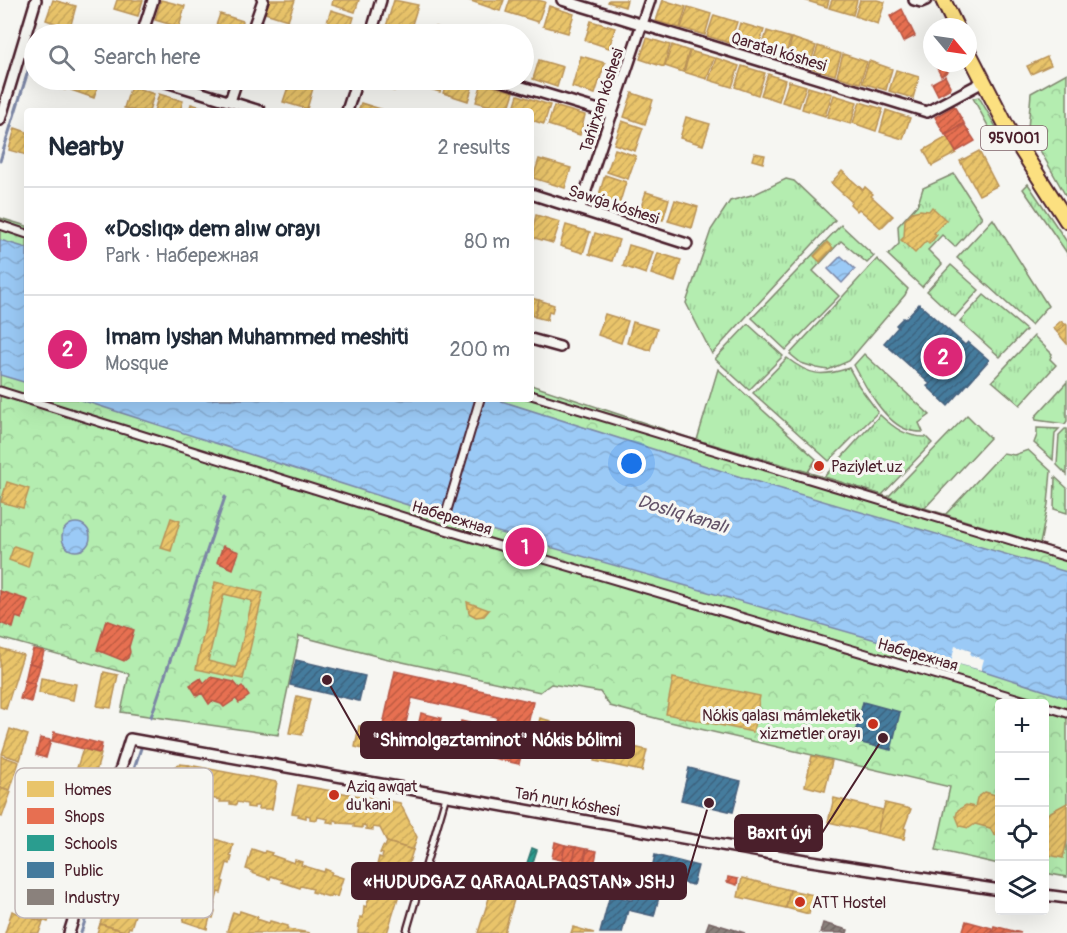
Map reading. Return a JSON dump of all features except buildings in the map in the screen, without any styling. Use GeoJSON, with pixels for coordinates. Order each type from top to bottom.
{"type":"FeatureCollection","features":[{"type":"Feature","properties":{"kind":"main road"},"geometry":{"type":"LineString","coordinates":[[943,0],[952,18]]}},
{"type":"Feature","properties":{"kind":"main road","name":"95V001"},"geometry":{"type":"LineString","coordinates":[[977,70],[1008,129],[1067,221]]}},
{"type":"Feature","properties":{"kind":"street"},"geometry":{"type":"LineString","coordinates":[[28,24],[36,0]]}},
{"type":"Feature","properties":{"kind":"street"},"geometry":{"type":"LineString","coordinates":[[145,24],[153,0]]}},
{"type":"Feature","properties":{"kind":"street"},"geometry":{"type":"LineString","coordinates":[[255,24],[263,0]]}},
{"type":"Feature","properties":{"kind":"street"},"geometry":{"type":"LineString","coordinates":[[374,24],[381,0]]}},
{"type":"Feature","properties":{"kind":"street","name":"Qaratal kóshesi"},"geometry":{"type":"LineString","coordinates":[[562,0],[927,112],[983,82]]}},
{"type":"Feature","properties":{"kind":"street","name":"Tańirxan kóshesi"},"geometry":{"type":"LineString","coordinates":[[580,208],[650,0]]}},
{"type":"Feature","properties":{"kind":"street"},"geometry":{"type":"LineString","coordinates":[[914,0],[921,2],[926,0]]}},
{"type":"Feature","properties":{"kind":"street"},"geometry":{"type":"LineString","coordinates":[[0,120],[24,37]]}},
{"type":"Feature","properties":{"kind":"street"},"geometry":{"type":"LineString","coordinates":[[193,90],[251,108]]}},
{"type":"Feature","properties":{"kind":"street"},"geometry":{"type":"LineString","coordinates":[[230,101],[234,90]]}},
{"type":"Feature","properties":{"kind":"street"},"geometry":{"type":"LineString","coordinates":[[348,108],[354,90]]}},
{"type":"Feature","properties":{"kind":"street"},"geometry":{"type":"LineString","coordinates":[[532,90],[612,114]]}},
{"type":"Feature","properties":{"kind":"street","name":"Sawǵa kóshesi"},"geometry":{"type":"LineString","coordinates":[[534,195],[687,244]]}},
{"type":"Feature","properties":{"kind":"street"},"geometry":{"type":"LineString","coordinates":[[0,225],[24,233]]}},
{"type":"Feature","properties":{"kind":"street"},"geometry":{"type":"LineString","coordinates":[[534,340],[560,348]]}},
{"type":"Feature","properties":{"kind":"street","name":"Набережная"},"geometry":{"type":"LineString","coordinates":[[0,391],[24,398]]}},
{"type":"Feature","properties":{"kind":"street"},"geometry":{"type":"LineString","coordinates":[[534,396],[1067,557]]}},
{"type":"Feature","properties":{"kind":"street","name":"Набережная"},"geometry":{"type":"LineString","coordinates":[[35,402],[442,529],[1019,699]]}},
{"type":"Feature","properties":{"kind":"street"},"geometry":{"type":"LineString","coordinates":[[445,517],[479,402]]}},
{"type":"Feature","properties":{"kind":"street"},"geometry":{"type":"LineString","coordinates":[[1049,707],[1067,712]]}},
{"type":"Feature","properties":{"kind":"street","name":"Tań nurı kóshesi"},"geometry":{"type":"LineString","coordinates":[[121,768],[130,739],[805,860],[995,889]]}},
{"type":"Feature","properties":{"kind":"street"},"geometry":{"type":"LineString","coordinates":[[1049,896],[1067,898]]}},
{"type":"Feature","properties":{"kind":"street","name":"Tań nurı kóshesi"},"geometry":{"type":"LineString","coordinates":[[69,933],[74,918]]}},
{"type":"Feature","properties":{"kind":"lane"},"geometry":{"type":"LineString","coordinates":[[406,933],[446,796]]}},
{"type":"Feature","properties":{"kind":"green space"},"geometry":{"type":"Polygon","coordinates":[[[1067,73],[1067,198],[1028,129],[1031,93],[1067,73]]]}},
{"type":"Feature","properties":{"kind":"green space"},"geometry":{"type":"Polygon","coordinates":[[[979,97],[997,129],[993,135],[973,98],[979,97]]]}},
{"type":"Feature","properties":{"kind":"green space"},"geometry":{"type":"Polygon","coordinates":[[[954,174],[982,217],[955,247],[942,235],[928,250],[942,264],[922,287],[888,255],[899,244],[898,226],[918,204],[923,188],[954,174]]]}},
{"type":"Feature","properties":{"kind":"green space"},"geometry":{"type":"Polygon","coordinates":[[[786,179],[794,181],[835,220],[712,354],[686,303],[711,230],[730,201],[755,194],[786,179]]]}},
{"type":"Feature","properties":{"kind":"green space"},"geometry":{"type":"Polygon","coordinates":[[[1028,184],[1067,242],[1067,253],[1023,189],[1028,184]]]}},
{"type":"Feature","properties":{"kind":"green space"},"geometry":{"type":"Polygon","coordinates":[[[0,218],[24,225],[24,402],[534,402],[534,386],[690,438],[1067,552],[1067,877],[1049,874],[1049,699],[995,699],[995,863],[936,850],[950,787],[610,706],[600,692],[551,684],[540,692],[384,658],[299,636],[278,735],[121,712],[129,674],[0,638],[0,218]]]}},
{"type":"Feature","properties":{"kind":"green space"},"geometry":{"type":"Polygon","coordinates":[[[993,219],[1048,306],[1031,325],[957,258],[993,219]]]}},
{"type":"Feature","properties":{"kind":"green space"},"geometry":{"type":"Polygon","coordinates":[[[841,225],[874,256],[867,263],[841,241],[813,271],[839,296],[786,350],[752,318],[841,225]]]}},
{"type":"Feature","properties":{"kind":"green space"},"geometry":{"type":"Polygon","coordinates":[[[877,259],[908,289],[849,361],[828,370],[801,363],[790,354],[877,259]]]}},
{"type":"Feature","properties":{"kind":"green space"},"geometry":{"type":"Polygon","coordinates":[[[951,265],[979,290],[955,317],[927,291],[951,265]]]}},
{"type":"Feature","properties":{"kind":"green space"},"geometry":{"type":"Polygon","coordinates":[[[984,295],[1026,330],[1000,357],[960,321],[984,295]]]}},
{"type":"Feature","properties":{"kind":"green space"},"geometry":{"type":"Polygon","coordinates":[[[748,324],[783,356],[749,390],[715,359],[748,324]]]}},
{"type":"Feature","properties":{"kind":"green space"},"geometry":{"type":"Polygon","coordinates":[[[1034,336],[1052,354],[1050,359],[1056,365],[1020,405],[992,381],[1034,336]]]}},
{"type":"Feature","properties":{"kind":"green space"},"geometry":{"type":"Polygon","coordinates":[[[864,354],[930,415],[919,423],[923,432],[912,431],[900,426],[891,420],[876,403],[854,365],[864,354]]]}},
{"type":"Feature","properties":{"kind":"green space"},"geometry":{"type":"Polygon","coordinates":[[[787,358],[816,373],[831,373],[849,368],[878,412],[829,461],[753,393],[787,358]]]}},
{"type":"Feature","properties":{"kind":"green space"},"geometry":{"type":"Polygon","coordinates":[[[718,369],[816,459],[808,472],[697,440],[718,369]]]}},
{"type":"Feature","properties":{"kind":"green space"},"geometry":{"type":"Polygon","coordinates":[[[1067,382],[1067,421],[1065,424],[1036,420],[1035,417],[1067,382]]]}},
{"type":"Feature","properties":{"kind":"green space"},"geometry":{"type":"Polygon","coordinates":[[[880,415],[901,431],[926,437],[932,443],[882,495],[824,477],[880,415]]]}},
{"type":"Feature","properties":{"kind":"green space"},"geometry":{"type":"Polygon","coordinates":[[[967,415],[990,438],[925,508],[888,497],[967,415]]]}},
{"type":"Feature","properties":{"kind":"green space"},"geometry":{"type":"Polygon","coordinates":[[[1037,428],[1059,429],[1055,433],[1053,460],[1034,443],[1037,428]]]}},
{"type":"Feature","properties":{"kind":"green space"},"geometry":{"type":"Polygon","coordinates":[[[1067,429],[1067,475],[1057,465],[1059,435],[1067,429]]]}},
{"type":"Feature","properties":{"kind":"green space"},"geometry":{"type":"Polygon","coordinates":[[[1028,450],[1051,471],[1048,504],[1040,544],[945,515],[1003,453],[1014,455],[1028,450]]]}},
{"type":"Feature","properties":{"kind":"green space"},"geometry":{"type":"Polygon","coordinates":[[[1055,477],[1067,488],[1067,513],[1054,509],[1055,477]]]}},
{"type":"Feature","properties":{"kind":"water"},"geometry":{"type":"Polygon","coordinates":[[[0,240],[24,247],[24,382],[0,375],[0,240]]]}},
{"type":"Feature","properties":{"kind":"water"},"geometry":{"type":"Polygon","coordinates":[[[841,256],[855,269],[842,283],[828,269],[841,256]]]}},
{"type":"Feature","properties":{"kind":"water","name":"Doslıq kanalı"},"geometry":{"type":"Polygon","coordinates":[[[87,402],[504,402],[744,478],[1067,572],[1067,698],[981,670],[445,517],[87,402]]]}},
{"type":"Feature","properties":{"kind":"water"},"geometry":{"type":"Polygon","coordinates":[[[76,523],[86,527],[90,537],[86,547],[76,551],[66,547],[62,537],[66,527],[76,523]]]}},
{"type":"Feature","properties":{"kind":"pier"},"geometry":{"type":"Polygon","coordinates":[[[955,646],[971,651],[970,655],[984,659],[981,670],[951,662],[955,646]]]}},
{"type":"Feature","properties":{"kind":"waterway"},"geometry":{"type":"LineString","coordinates":[[0,161],[24,84]]}},
{"type":"Feature","properties":{"kind":"waterway"},"geometry":{"type":"LineString","coordinates":[[151,717],[225,497]]}},
{"type":"Feature","properties":{"kind":"waterway"},"geometry":{"type":"LineString","coordinates":[[134,768],[141,748]]}},
{"type":"Feature","properties":{"kind":"waterway"},"geometry":{"type":"LineString","coordinates":[[81,933],[86,918]]}},
{"type":"Feature","properties":{"kind":"place","name":"Imam Iyshan Muhammed meshiti"},"geometry":{"type":"Point","coordinates":[943,357]}},
{"type":"Feature","properties":{"kind":"place","name":"Paziylet.uz"},"geometry":{"type":"Point","coordinates":[819,466]}},
{"type":"Feature","properties":{"kind":"place","name":"«Doslıq» dem alıw orayı"},"geometry":{"type":"Point","coordinates":[525,547]}},
{"type":"Feature","properties":{"kind":"place","name":"\"Shimolgaztaminot\" Nókis bólimi"},"geometry":{"type":"Point","coordinates":[327,680]}},
{"type":"Feature","properties":{"kind":"place","name":"Nókis qalası mámleketik xizmetler orayı"},"geometry":{"type":"Point","coordinates":[873,724]}},
{"type":"Feature","properties":{"kind":"place","name":"Baxıt úyi"},"geometry":{"type":"Point","coordinates":[883,738]}},
{"type":"Feature","properties":{"kind":"place","name":"Aziq awqat du'kani"},"geometry":{"type":"Point","coordinates":[334,795]}},
{"type":"Feature","properties":{"kind":"place","name":"«HUDUDGAZ QARAQALPAQSTAN» JSHJ"},"geometry":{"type":"Point","coordinates":[709,803]}},
{"type":"Feature","properties":{"kind":"place","name":"ATT Hostel"},"geometry":{"type":"Point","coordinates":[800,902]}}]}
